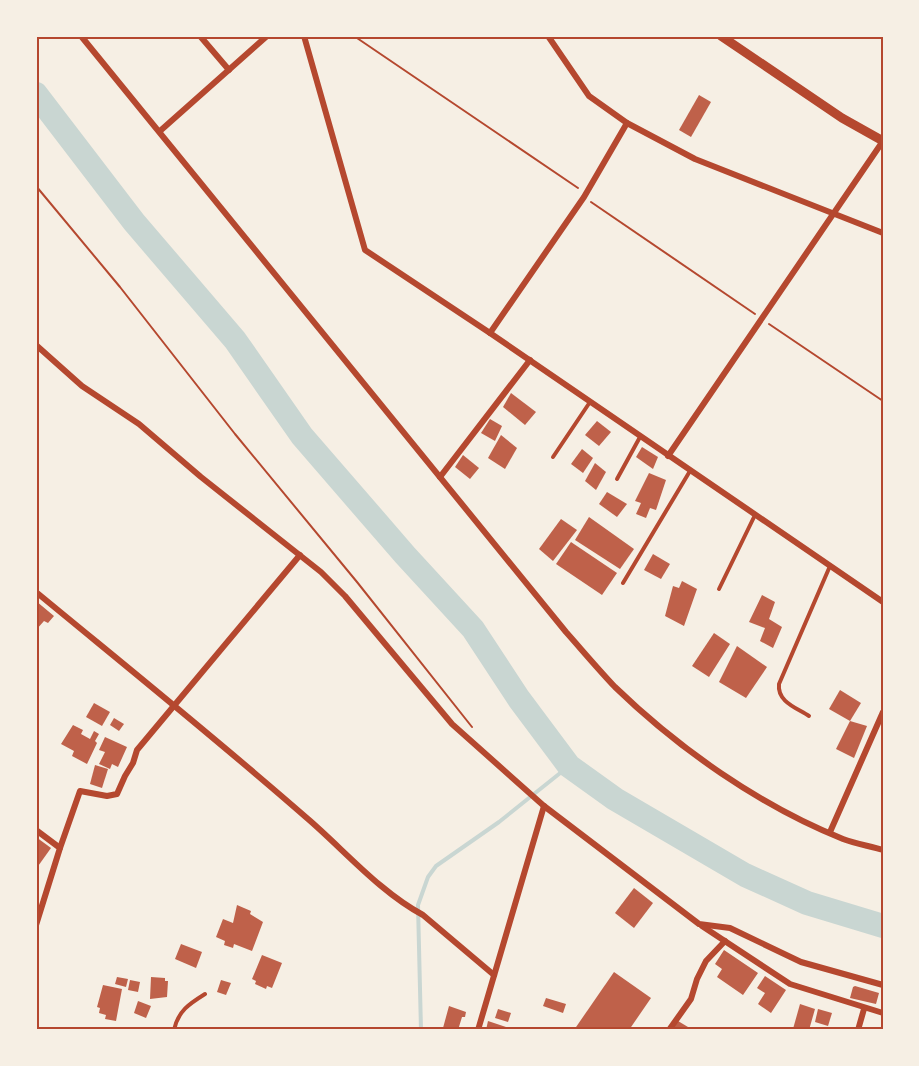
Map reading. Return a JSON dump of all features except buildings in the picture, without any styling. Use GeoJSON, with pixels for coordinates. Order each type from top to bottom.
{"type":"FeatureCollection","features":[{"type":"Feature","properties":{"kind":"street"},"geometry":{"type":"LineString","coordinates":[[81,36],[566,632],[615,687],[688,750],[746,789],[844,839],[883,850]]}},
{"type":"Feature","properties":{"kind":"street"},"geometry":{"type":"LineString","coordinates":[[200,36],[229,70]]}},
{"type":"Feature","properties":{"kind":"street"},"geometry":{"type":"LineString","coordinates":[[160,131],[267,36]]}},
{"type":"Feature","properties":{"kind":"street"},"geometry":{"type":"LineString","coordinates":[[304,36],[365,250],[883,602]]}},
{"type":"Feature","properties":{"kind":"street"},"geometry":{"type":"LineString","coordinates":[[548,36],[590,96],[627,123],[694,159],[883,233]]}},
{"type":"Feature","properties":{"kind":"street"},"geometry":{"type":"LineString","coordinates":[[669,456],[883,141],[842,118],[721,36]]}},
{"type":"Feature","properties":{"kind":"street"},"geometry":{"type":"LineString","coordinates":[[490,333],[585,195],[627,123]]}},
{"type":"Feature","properties":{"kind":"street"},"geometry":{"type":"LineString","coordinates":[[36,345],[82,386],[139,424],[321,572],[345,596],[452,724],[544,806],[699,924],[790,984],[864,1009],[883,1013]]}},
{"type":"Feature","properties":{"kind":"street"},"geometry":{"type":"LineString","coordinates":[[440,477],[530,360]]}},
{"type":"Feature","properties":{"kind":"street"},"geometry":{"type":"LineString","coordinates":[[36,925],[80,791],[107,796],[117,794],[137,750],[300,555]]}},
{"type":"Feature","properties":{"kind":"street"},"geometry":{"type":"LineString","coordinates":[[36,592],[308,819],[409,908],[423,915],[494,975]]}},
{"type":"Feature","properties":{"kind":"street"},"geometry":{"type":"LineString","coordinates":[[830,832],[880,727],[883,712]]}},
{"type":"Feature","properties":{"kind":"street"},"geometry":{"type":"LineString","coordinates":[[478,1030],[544,806]]}},
{"type":"Feature","properties":{"kind":"street"},"geometry":{"type":"LineString","coordinates":[[36,830],[60,848]]}},
{"type":"Feature","properties":{"kind":"street"},"geometry":{"type":"LineString","coordinates":[[699,924],[730,928],[801,962],[883,985]]}},
{"type":"Feature","properties":{"kind":"street"},"geometry":{"type":"LineString","coordinates":[[669,1030],[691,999],[706,961],[725,941]]}},
{"type":"Feature","properties":{"kind":"street"},"geometry":{"type":"LineString","coordinates":[[858,1030],[864,1009]]}},
{"type":"Feature","properties":{"kind":"lane"},"geometry":{"type":"LineString","coordinates":[[553,457],[590,402]]}},
{"type":"Feature","properties":{"kind":"lane"},"geometry":{"type":"LineString","coordinates":[[617,479],[640,437]]}},
{"type":"Feature","properties":{"kind":"lane"},"geometry":{"type":"LineString","coordinates":[[623,583],[690,471]]}},
{"type":"Feature","properties":{"kind":"lane"},"geometry":{"type":"LineString","coordinates":[[719,589],[755,515]]}},
{"type":"Feature","properties":{"kind":"lane"},"geometry":{"type":"LineString","coordinates":[[809,716],[782,699],[778,690],[830,566]]}},
{"type":"Feature","properties":{"kind":"lane"},"geometry":{"type":"LineString","coordinates":[[174,1030],[178,1016],[185,1007],[205,994]]}},
{"type":"Feature","properties":{"kind":"path"},"geometry":{"type":"LineString","coordinates":[[354,36],[883,401]]}},
{"type":"Feature","properties":{"kind":"path"},"geometry":{"type":"LineString","coordinates":[[36,186],[120,286],[235,434],[357,582],[473,729]]}},
{"type":"Feature","properties":{"kind":"waterway"},"geometry":{"type":"LineString","coordinates":[[36,94],[134,222],[235,340],[302,436],[405,555],[473,629],[519,699],[569,766],[615,799],[745,875],[807,903],[883,926]]}},
{"type":"Feature","properties":{"kind":"waterway"},"geometry":{"type":"LineString","coordinates":[[421,1030],[418,905],[428,877],[436,866],[499,822],[569,766]]}}]}
